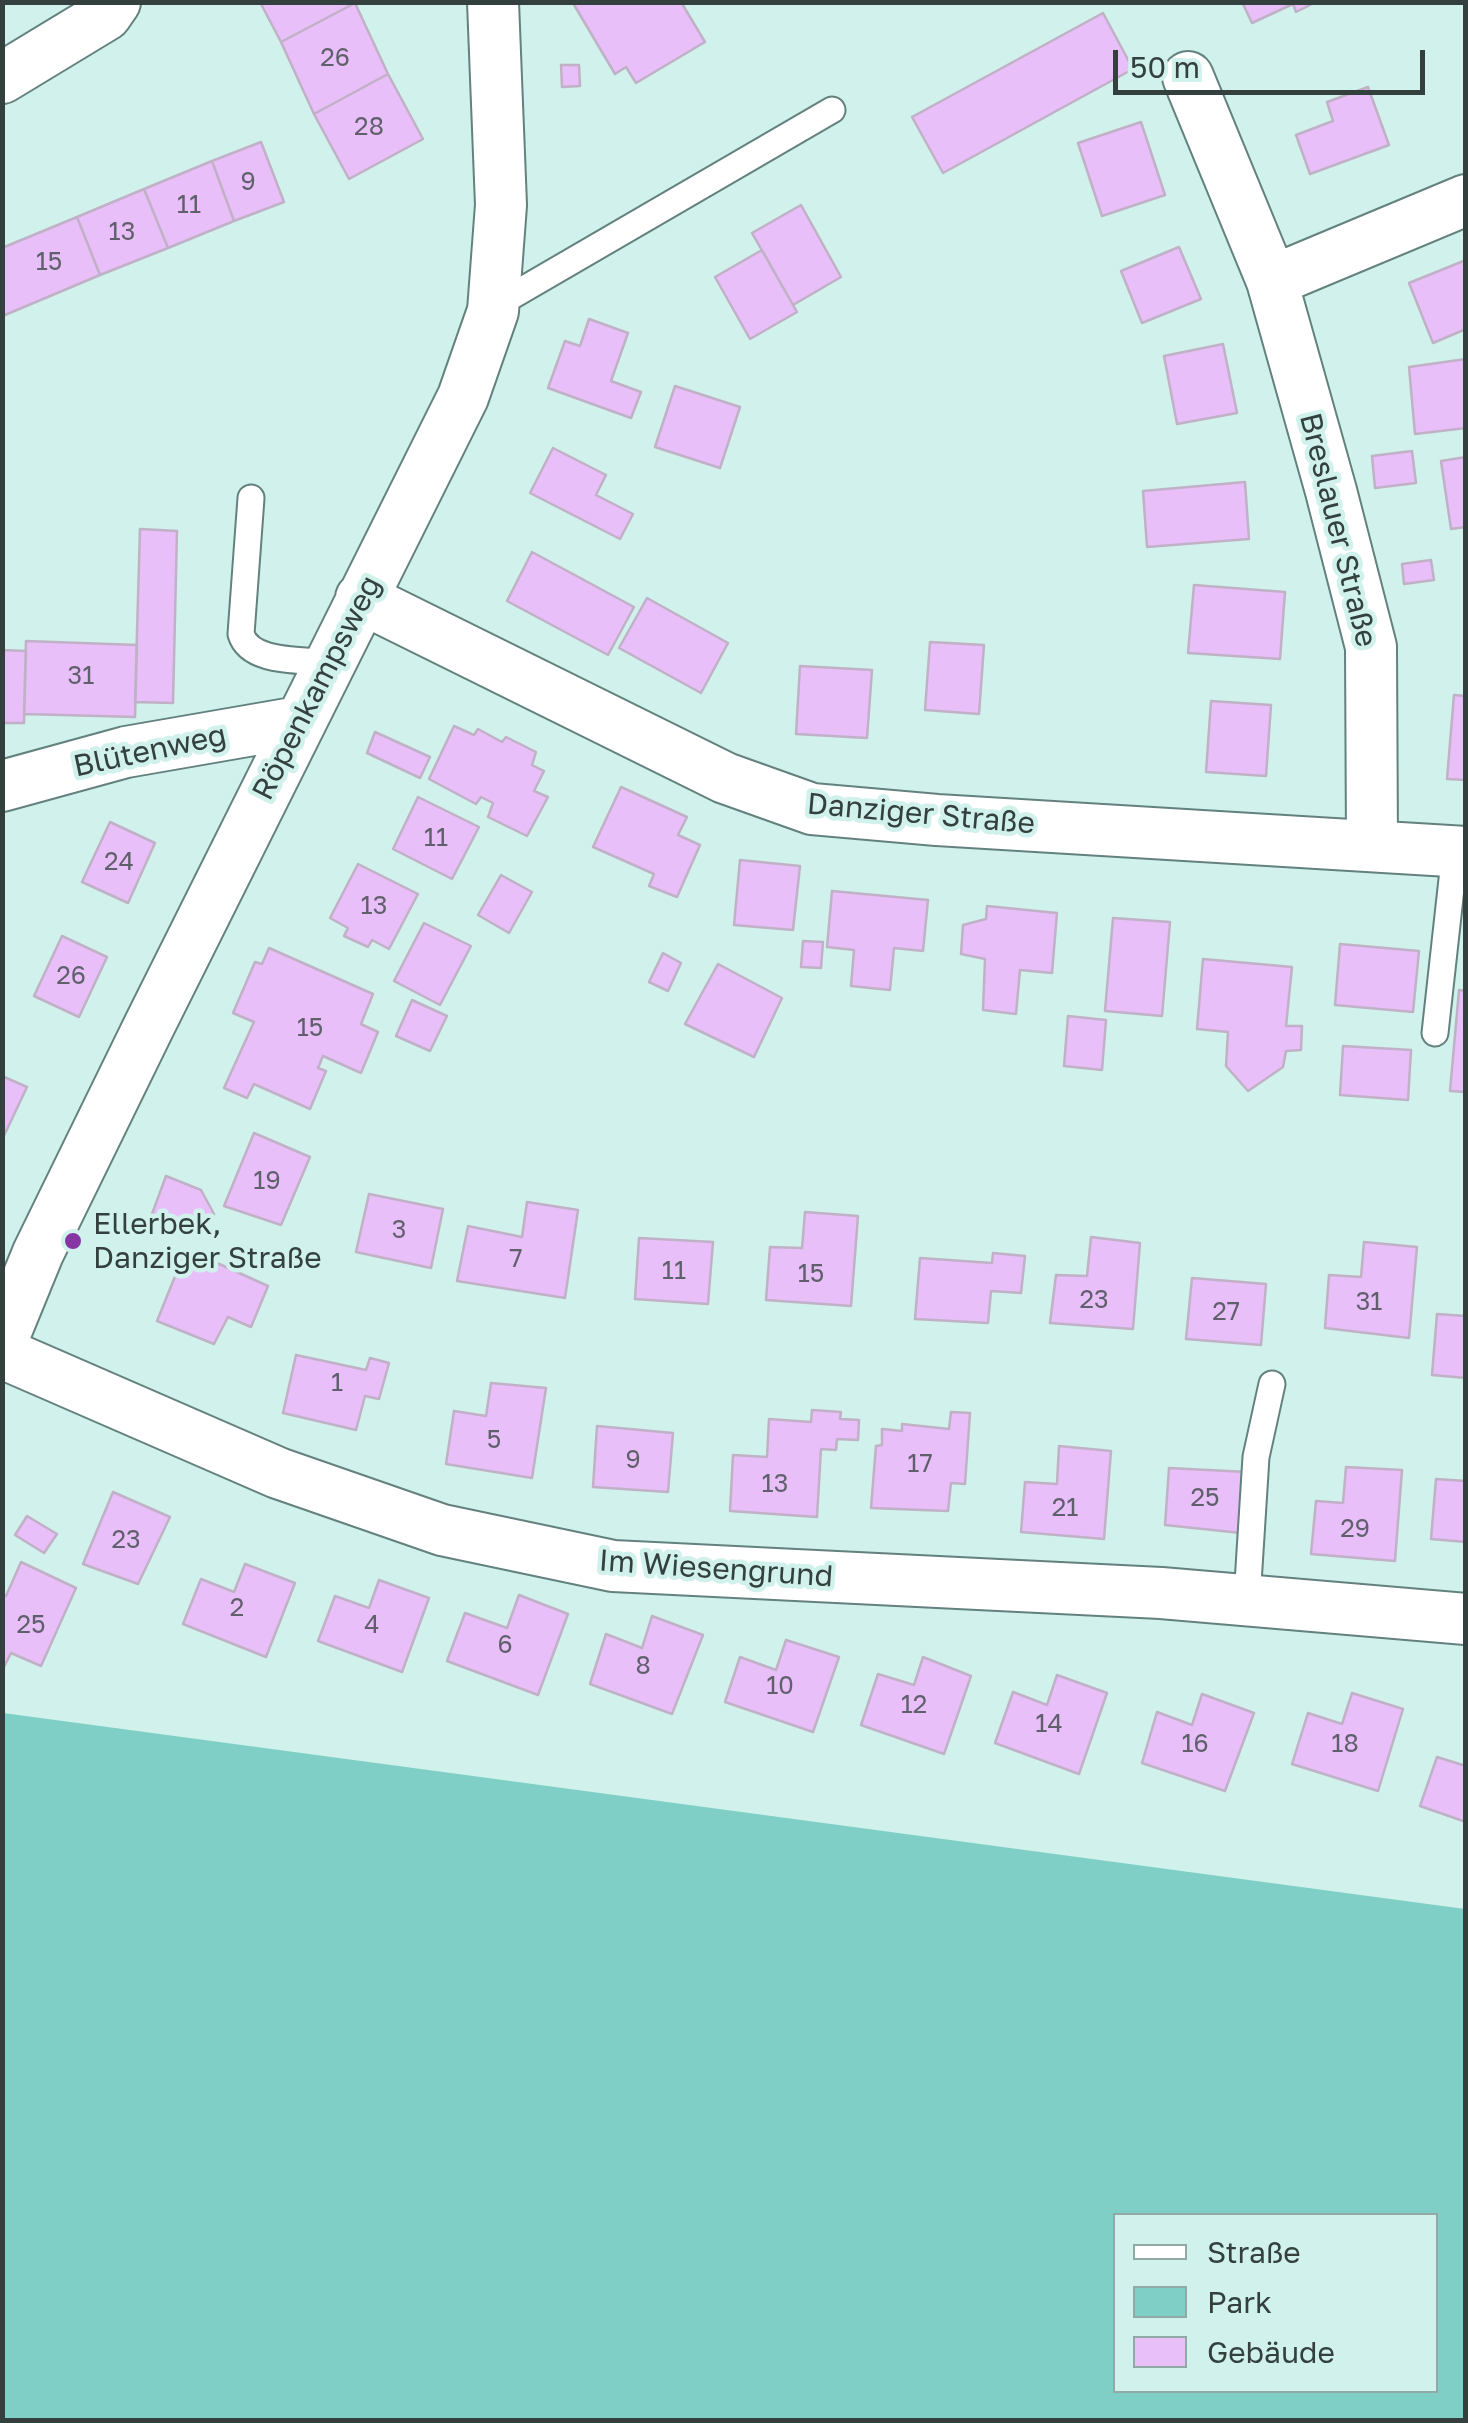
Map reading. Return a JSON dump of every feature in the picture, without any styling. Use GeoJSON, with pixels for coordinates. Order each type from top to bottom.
{"type":"FeatureCollection","features":[{"type":"Feature","properties":{"kind":"street"},"geometry":{"type":"LineString","coordinates":[[2,78],[106,16],[115,2]]}},
{"type":"Feature","properties":{"kind":"street","name":"Röpenkampsweg"},"geometry":{"type":"LineString","coordinates":[[2,1341],[38,1254],[463,398],[493,306],[501,205],[493,2]]}},
{"type":"Feature","properties":{"kind":"street","name":"Breslauer Straße"},"geometry":{"type":"LineString","coordinates":[[1188,77],[1272,281],[1370,647],[1372,844]]}},
{"type":"Feature","properties":{"kind":"street"},"geometry":{"type":"LineString","coordinates":[[1272,281],[1466,200]]}},
{"type":"Feature","properties":{"kind":"street","name":"Danziger Straße"},"geometry":{"type":"LineString","coordinates":[[361,598],[725,778],[812,809],[1460,852]]}},
{"type":"Feature","properties":{"kind":"street","name":"Blütenweg"},"geometry":{"type":"LineString","coordinates":[[2,786],[126,752],[300,722]]}},
{"type":"Feature","properties":{"kind":"street","name":"Im Wiesengrund"},"geometry":{"type":"LineString","coordinates":[[2,1353],[278,1473],[353,1500],[442,1530],[613,1566],[1247,1599],[1466,1619]]}},
{"type":"Feature","properties":{"kind":"lane"},"geometry":{"type":"LineString","coordinates":[[493,306],[832,110]]}},
{"type":"Feature","properties":{"kind":"lane"},"geometry":{"type":"LineString","coordinates":[[251,498],[241,634],[244,646],[255,654],[329,663]]}},
{"type":"Feature","properties":{"kind":"lane"},"geometry":{"type":"LineString","coordinates":[[1434,1033],[1460,852]]}},
{"type":"Feature","properties":{"kind":"lane"},"geometry":{"type":"LineString","coordinates":[[1247,1599],[1256,1457],[1272,1384]]}},
{"type":"Feature","properties":{"kind":"green space"},"geometry":{"type":"Polygon","coordinates":[[[3,1713],[1465,1909],[1465,2420],[3,2420],[3,1713]]]}},
{"type":"Feature","properties":{"kind":"building"},"geometry":{"type":"Polygon","coordinates":[[[260,2],[355,2],[355,3],[281,42],[260,2]]]}},
{"type":"Feature","properties":{"kind":"building"},"geometry":{"type":"Polygon","coordinates":[[[681,2],[705,42],[636,83],[626,67],[615,74],[573,3],[681,2]]]}},
{"type":"Feature","properties":{"kind":"building"},"geometry":{"type":"Polygon","coordinates":[[[1242,2],[1316,2],[1296,12],[1293,4],[1252,23],[1242,2]]]}},
{"type":"Feature","properties":{"kind":"building"},"geometry":{"type":"Polygon","coordinates":[[[355,3],[388,74],[314,114],[281,42],[355,3]]]}},
{"type":"Feature","properties":{"kind":"building"},"geometry":{"type":"Polygon","coordinates":[[[1103,13],[1133,69],[943,173],[912,117],[1103,13]]]}},
{"type":"Feature","properties":{"kind":"building"},"geometry":{"type":"Polygon","coordinates":[[[561,65],[579,65],[580,86],[562,87],[561,65]]]}},
{"type":"Feature","properties":{"kind":"building"},"geometry":{"type":"Polygon","coordinates":[[[388,74],[423,139],[349,179],[314,114],[388,74]]]}},
{"type":"Feature","properties":{"kind":"building"},"geometry":{"type":"Polygon","coordinates":[[[1368,87],[1389,145],[1310,174],[1296,135],[1333,121],[1327,102],[1368,87]]]}},
{"type":"Feature","properties":{"kind":"building"},"geometry":{"type":"Polygon","coordinates":[[[1141,122],[1165,195],[1102,216],[1078,143],[1141,122]]]}},
{"type":"Feature","properties":{"kind":"building"},"geometry":{"type":"Polygon","coordinates":[[[261,142],[284,202],[234,221],[212,161],[261,142]]]}},
{"type":"Feature","properties":{"kind":"building"},"geometry":{"type":"Polygon","coordinates":[[[212,161],[234,221],[168,248],[144,189],[212,161]]]}},
{"type":"Feature","properties":{"kind":"building"},"geometry":{"type":"Polygon","coordinates":[[[144,189],[168,248],[100,275],[77,217],[144,189]]]}},
{"type":"Feature","properties":{"kind":"building"},"geometry":{"type":"Polygon","coordinates":[[[801,205],[841,277],[793,305],[752,233],[801,205]]]}},
{"type":"Feature","properties":{"kind":"building"},"geometry":{"type":"Polygon","coordinates":[[[77,217],[100,275],[5,315],[2,248],[77,217]]]}},
{"type":"Feature","properties":{"kind":"building"},"geometry":{"type":"Polygon","coordinates":[[[1179,247],[1201,299],[1142,323],[1121,271],[1179,247]]]}},
{"type":"Feature","properties":{"kind":"building"},"geometry":{"type":"Polygon","coordinates":[[[762,250],[797,312],[750,339],[715,277],[762,250]]]}},
{"type":"Feature","properties":{"kind":"building"},"geometry":{"type":"Polygon","coordinates":[[[1466,260],[1466,329],[1433,343],[1409,283],[1466,260]]]}},
{"type":"Feature","properties":{"kind":"building"},"geometry":{"type":"Polygon","coordinates":[[[589,319],[628,333],[611,381],[641,392],[631,418],[548,388],[565,341],[580,346],[589,319]]]}},
{"type":"Feature","properties":{"kind":"building"},"geometry":{"type":"Polygon","coordinates":[[[1223,344],[1237,413],[1177,424],[1164,356],[1223,344]]]}},
{"type":"Feature","properties":{"kind":"building"},"geometry":{"type":"Polygon","coordinates":[[[1466,359],[1466,428],[1415,434],[1409,367],[1466,359]]]}},
{"type":"Feature","properties":{"kind":"building"},"geometry":{"type":"Polygon","coordinates":[[[675,386],[740,407],[720,468],[655,447],[675,386]]]}},
{"type":"Feature","properties":{"kind":"building"},"geometry":{"type":"Polygon","coordinates":[[[553,448],[606,475],[596,495],[633,514],[620,539],[530,493],[553,448]]]}},
{"type":"Feature","properties":{"kind":"building"},"geometry":{"type":"Polygon","coordinates":[[[1412,451],[1416,483],[1375,488],[1372,456],[1412,451]]]}},
{"type":"Feature","properties":{"kind":"building"},"geometry":{"type":"Polygon","coordinates":[[[1466,457],[1466,527],[1451,529],[1441,461],[1466,457]]]}},
{"type":"Feature","properties":{"kind":"building"},"geometry":{"type":"Polygon","coordinates":[[[1245,482],[1249,539],[1147,547],[1143,491],[1245,482]]]}},
{"type":"Feature","properties":{"kind":"building"},"geometry":{"type":"Polygon","coordinates":[[[140,529],[177,531],[173,703],[135,702],[140,529]]]}},
{"type":"Feature","properties":{"kind":"building"},"geometry":{"type":"Polygon","coordinates":[[[532,552],[634,607],[608,655],[507,601],[532,552]]]}},
{"type":"Feature","properties":{"kind":"building"},"geometry":{"type":"Polygon","coordinates":[[[1431,560],[1434,580],[1404,584],[1402,564],[1431,560]]]}},
{"type":"Feature","properties":{"kind":"building"},"geometry":{"type":"Polygon","coordinates":[[[1194,585],[1285,592],[1280,659],[1188,653],[1194,585]]]}},
{"type":"Feature","properties":{"kind":"building"},"geometry":{"type":"Polygon","coordinates":[[[647,598],[728,643],[701,693],[619,648],[647,598]]]}},
{"type":"Feature","properties":{"kind":"building"},"geometry":{"type":"Polygon","coordinates":[[[26,641],[137,645],[135,717],[24,714],[26,641]]]}},
{"type":"Feature","properties":{"kind":"building"},"geometry":{"type":"Polygon","coordinates":[[[930,642],[984,645],[979,714],[925,710],[930,642]]]}},
{"type":"Feature","properties":{"kind":"building"},"geometry":{"type":"Polygon","coordinates":[[[2,650],[26,651],[24,723],[2,723],[2,650]]]}},
{"type":"Feature","properties":{"kind":"building"},"geometry":{"type":"Polygon","coordinates":[[[800,666],[872,670],[867,738],[796,734],[800,666]]]}},
{"type":"Feature","properties":{"kind":"building"},"geometry":{"type":"Polygon","coordinates":[[[1454,695],[1466,696],[1466,780],[1447,779],[1454,695]]]}},
{"type":"Feature","properties":{"kind":"building"},"geometry":{"type":"Polygon","coordinates":[[[1211,701],[1271,705],[1266,776],[1206,772],[1211,701]]]}},
{"type":"Feature","properties":{"kind":"building"},"geometry":{"type":"Polygon","coordinates":[[[454,726],[474,735],[478,729],[502,742],[506,737],[536,752],[532,765],[544,771],[534,791],[548,797],[527,836],[488,817],[493,803],[481,797],[476,804],[429,779],[454,726]]]}},
{"type":"Feature","properties":{"kind":"building"},"geometry":{"type":"Polygon","coordinates":[[[375,732],[430,757],[420,778],[367,753],[375,732]]]}},
{"type":"Feature","properties":{"kind":"building"},"geometry":{"type":"Polygon","coordinates":[[[621,787],[687,817],[678,835],[700,845],[677,897],[649,886],[654,874],[593,847],[621,787]]]}},
{"type":"Feature","properties":{"kind":"building"},"geometry":{"type":"Polygon","coordinates":[[[418,797],[479,827],[452,879],[393,849],[418,797]]]}},
{"type":"Feature","properties":{"kind":"building"},"geometry":{"type":"Polygon","coordinates":[[[110,822],[155,843],[128,903],[82,882],[110,822]]]}},
{"type":"Feature","properties":{"kind":"building"},"geometry":{"type":"Polygon","coordinates":[[[740,860],[800,866],[793,930],[734,925],[740,860]]]}},
{"type":"Feature","properties":{"kind":"building"},"geometry":{"type":"Polygon","coordinates":[[[358,864],[418,894],[389,949],[372,940],[368,947],[344,936],[348,928],[330,918],[358,864]]]}},
{"type":"Feature","properties":{"kind":"building"},"geometry":{"type":"Polygon","coordinates":[[[501,875],[532,892],[509,933],[478,915],[501,875]]]}},
{"type":"Feature","properties":{"kind":"building"},"geometry":{"type":"Polygon","coordinates":[[[832,891],[928,900],[923,951],[894,948],[890,990],[851,986],[854,950],[827,947],[832,891]]]}},
{"type":"Feature","properties":{"kind":"building"},"geometry":{"type":"Polygon","coordinates":[[[987,906],[1057,913],[1052,973],[1020,970],[1016,1014],[983,1010],[985,959],[961,954],[963,925],[986,919],[987,906]]]}},
{"type":"Feature","properties":{"kind":"building"},"geometry":{"type":"Polygon","coordinates":[[[1113,918],[1170,922],[1162,1016],[1105,1011],[1113,918]]]}},
{"type":"Feature","properties":{"kind":"building"},"geometry":{"type":"Polygon","coordinates":[[[424,923],[471,946],[440,1005],[394,981],[424,923]]]}},
{"type":"Feature","properties":{"kind":"building"},"geometry":{"type":"Polygon","coordinates":[[[62,936],[107,957],[79,1017],[34,996],[62,936]]]}},
{"type":"Feature","properties":{"kind":"building"},"geometry":{"type":"Polygon","coordinates":[[[803,941],[823,942],[821,968],[801,967],[803,941]]]}},
{"type":"Feature","properties":{"kind":"building"},"geometry":{"type":"Polygon","coordinates":[[[1340,944],[1419,951],[1413,1012],[1335,1005],[1340,944]]]}},
{"type":"Feature","properties":{"kind":"building"},"geometry":{"type":"Polygon","coordinates":[[[269,948],[373,994],[361,1024],[378,1032],[361,1073],[323,1056],[318,1068],[326,1071],[310,1109],[254,1084],[247,1098],[224,1088],[254,1022],[233,1013],[255,962],[262,964],[269,948]]]}},
{"type":"Feature","properties":{"kind":"building"},"geometry":{"type":"Polygon","coordinates":[[[663,953],[681,963],[668,991],[649,982],[663,953]]]}},
{"type":"Feature","properties":{"kind":"building"},"geometry":{"type":"Polygon","coordinates":[[[1203,959],[1292,967],[1286,1026],[1302,1026],[1301,1050],[1286,1051],[1283,1067],[1248,1091],[1226,1066],[1228,1032],[1197,1029],[1203,959]]]}},
{"type":"Feature","properties":{"kind":"building"},"geometry":{"type":"Polygon","coordinates":[[[718,964],[782,998],[754,1057],[685,1024],[718,964]]]}},
{"type":"Feature","properties":{"kind":"building"},"geometry":{"type":"Polygon","coordinates":[[[1459,990],[1466,991],[1466,1092],[1450,1091],[1459,990]]]}},
{"type":"Feature","properties":{"kind":"building"},"geometry":{"type":"Polygon","coordinates":[[[412,1000],[447,1016],[430,1051],[396,1036],[412,1000]]]}},
{"type":"Feature","properties":{"kind":"building"},"geometry":{"type":"Polygon","coordinates":[[[1068,1016],[1106,1020],[1102,1070],[1064,1066],[1068,1016]]]}},
{"type":"Feature","properties":{"kind":"building"},"geometry":{"type":"Polygon","coordinates":[[[1343,1046],[1411,1050],[1408,1100],[1340,1095],[1343,1046]]]}},
{"type":"Feature","properties":{"kind":"building"},"geometry":{"type":"Polygon","coordinates":[[[2,1076],[27,1087],[2,1140],[2,1076]]]}},
{"type":"Feature","properties":{"kind":"building"},"geometry":{"type":"Polygon","coordinates":[[[254,1133],[310,1157],[281,1225],[224,1206],[254,1133]]]}},
{"type":"Feature","properties":{"kind":"building"},"geometry":{"type":"Polygon","coordinates":[[[166,1176],[201,1190],[214,1214],[204,1234],[152,1214],[166,1176]]]}},
{"type":"Feature","properties":{"kind":"building"},"geometry":{"type":"Polygon","coordinates":[[[369,1194],[443,1209],[431,1268],[356,1252],[369,1194]]]}},
{"type":"Feature","properties":{"kind":"building"},"geometry":{"type":"Polygon","coordinates":[[[527,1202],[578,1210],[565,1298],[457,1281],[468,1226],[522,1237],[527,1202]]]}},
{"type":"Feature","properties":{"kind":"building"},"geometry":{"type":"Polygon","coordinates":[[[805,1212],[858,1216],[851,1306],[766,1300],[770,1247],[802,1248],[805,1212]]]}},
{"type":"Feature","properties":{"kind":"building"},"geometry":{"type":"Polygon","coordinates":[[[1091,1237],[1140,1243],[1133,1329],[1050,1323],[1056,1275],[1087,1276],[1091,1237]]]}},
{"type":"Feature","properties":{"kind":"building"},"geometry":{"type":"Polygon","coordinates":[[[639,1238],[713,1242],[708,1304],[635,1299],[639,1238]]]}},
{"type":"Feature","properties":{"kind":"building"},"geometry":{"type":"Polygon","coordinates":[[[1364,1242],[1417,1247],[1409,1338],[1325,1328],[1329,1275],[1361,1277],[1364,1242]]]}},
{"type":"Feature","properties":{"kind":"building"},"geometry":{"type":"Polygon","coordinates":[[[186,1249],[268,1286],[251,1327],[228,1317],[214,1344],[157,1321],[186,1249]]]}},
{"type":"Feature","properties":{"kind":"building"},"geometry":{"type":"Polygon","coordinates":[[[993,1253],[1025,1256],[1021,1293],[991,1291],[988,1323],[915,1319],[920,1258],[992,1263],[993,1253]]]}},
{"type":"Feature","properties":{"kind":"building"},"geometry":{"type":"Polygon","coordinates":[[[1192,1278],[1266,1284],[1261,1345],[1186,1339],[1192,1278]]]}},
{"type":"Feature","properties":{"kind":"building"},"geometry":{"type":"Polygon","coordinates":[[[1437,1314],[1466,1316],[1466,1378],[1432,1375],[1437,1314]]]}},
{"type":"Feature","properties":{"kind":"building"},"geometry":{"type":"Polygon","coordinates":[[[296,1355],[366,1370],[370,1358],[389,1363],[379,1399],[365,1396],[356,1430],[283,1413],[296,1355]]]}},
{"type":"Feature","properties":{"kind":"building"},"geometry":{"type":"Polygon","coordinates":[[[491,1383],[546,1388],[532,1478],[446,1464],[454,1411],[486,1416],[491,1383]]]}},
{"type":"Feature","properties":{"kind":"building"},"geometry":{"type":"Polygon","coordinates":[[[812,1410],[841,1412],[840,1419],[859,1420],[858,1440],[837,1439],[836,1450],[821,1449],[817,1517],[730,1511],[733,1455],[767,1457],[769,1419],[811,1422],[812,1410]]]}},
{"type":"Feature","properties":{"kind":"building"},"geometry":{"type":"Polygon","coordinates":[[[951,1412],[970,1413],[965,1484],[951,1483],[948,1511],[871,1508],[876,1446],[882,1445],[882,1429],[902,1431],[902,1424],[949,1429],[951,1412]]]}},
{"type":"Feature","properties":{"kind":"building"},"geometry":{"type":"Polygon","coordinates":[[[597,1426],[673,1433],[668,1492],[593,1487],[597,1426]]]}},
{"type":"Feature","properties":{"kind":"building"},"geometry":{"type":"Polygon","coordinates":[[[1059,1446],[1111,1451],[1104,1539],[1021,1532],[1025,1482],[1057,1484],[1059,1446]]]}},
{"type":"Feature","properties":{"kind":"building"},"geometry":{"type":"Polygon","coordinates":[[[1346,1467],[1402,1470],[1395,1561],[1311,1554],[1316,1501],[1343,1503],[1346,1467]]]}},
{"type":"Feature","properties":{"kind":"building"},"geometry":{"type":"Polygon","coordinates":[[[1169,1468],[1247,1472],[1241,1533],[1165,1525],[1169,1468]]]}},
{"type":"Feature","properties":{"kind":"building"},"geometry":{"type":"Polygon","coordinates":[[[1436,1479],[1466,1481],[1466,1542],[1431,1539],[1436,1479]]]}},
{"type":"Feature","properties":{"kind":"building"},"geometry":{"type":"Polygon","coordinates":[[[113,1492],[170,1517],[138,1584],[83,1564],[113,1492]]]}},
{"type":"Feature","properties":{"kind":"building"},"geometry":{"type":"Polygon","coordinates":[[[27,1516],[57,1534],[44,1553],[15,1535],[27,1516]]]}},
{"type":"Feature","properties":{"kind":"building"},"geometry":{"type":"Polygon","coordinates":[[[21,1562],[76,1588],[41,1666],[11,1653],[2,1671],[2,1595],[6,1596],[21,1562]]]}},
{"type":"Feature","properties":{"kind":"building"},"geometry":{"type":"Polygon","coordinates":[[[245,1564],[295,1583],[266,1657],[183,1624],[201,1579],[234,1592],[245,1564]]]}},
{"type":"Feature","properties":{"kind":"building"},"geometry":{"type":"Polygon","coordinates":[[[379,1580],[429,1598],[402,1672],[318,1641],[335,1596],[369,1608],[379,1580]]]}},
{"type":"Feature","properties":{"kind":"building"},"geometry":{"type":"Polygon","coordinates":[[[519,1595],[568,1614],[538,1695],[447,1661],[465,1613],[507,1628],[519,1595]]]}},
{"type":"Feature","properties":{"kind":"building"},"geometry":{"type":"Polygon","coordinates":[[[652,1616],[703,1635],[672,1714],[590,1684],[606,1634],[642,1648],[652,1616]]]}},
{"type":"Feature","properties":{"kind":"building"},"geometry":{"type":"Polygon","coordinates":[[[786,1640],[839,1657],[813,1732],[725,1702],[740,1657],[776,1670],[786,1640]]]}},
{"type":"Feature","properties":{"kind":"building"},"geometry":{"type":"Polygon","coordinates":[[[923,1657],[971,1676],[944,1754],[861,1725],[878,1674],[914,1685],[923,1657]]]}},
{"type":"Feature","properties":{"kind":"building"},"geometry":{"type":"Polygon","coordinates":[[[1057,1675],[1107,1693],[1079,1774],[995,1743],[1013,1692],[1047,1705],[1057,1675]]]}},
{"type":"Feature","properties":{"kind":"building"},"geometry":{"type":"Polygon","coordinates":[[[1352,1693],[1403,1709],[1378,1791],[1292,1764],[1308,1713],[1342,1724],[1352,1693]]]}},
{"type":"Feature","properties":{"kind":"building"},"geometry":{"type":"Polygon","coordinates":[[[1202,1694],[1254,1713],[1225,1791],[1142,1763],[1157,1712],[1192,1725],[1202,1694]]]}},
{"type":"Feature","properties":{"kind":"building"},"geometry":{"type":"Polygon","coordinates":[[[1437,1757],[1466,1766],[1466,1822],[1420,1806],[1437,1757]]]}},
{"type":"Feature","properties":{"kind":"place","name":"Ellerbek, Danziger Straße"},"geometry":{"type":"Point","coordinates":[73,1241]}}]}
